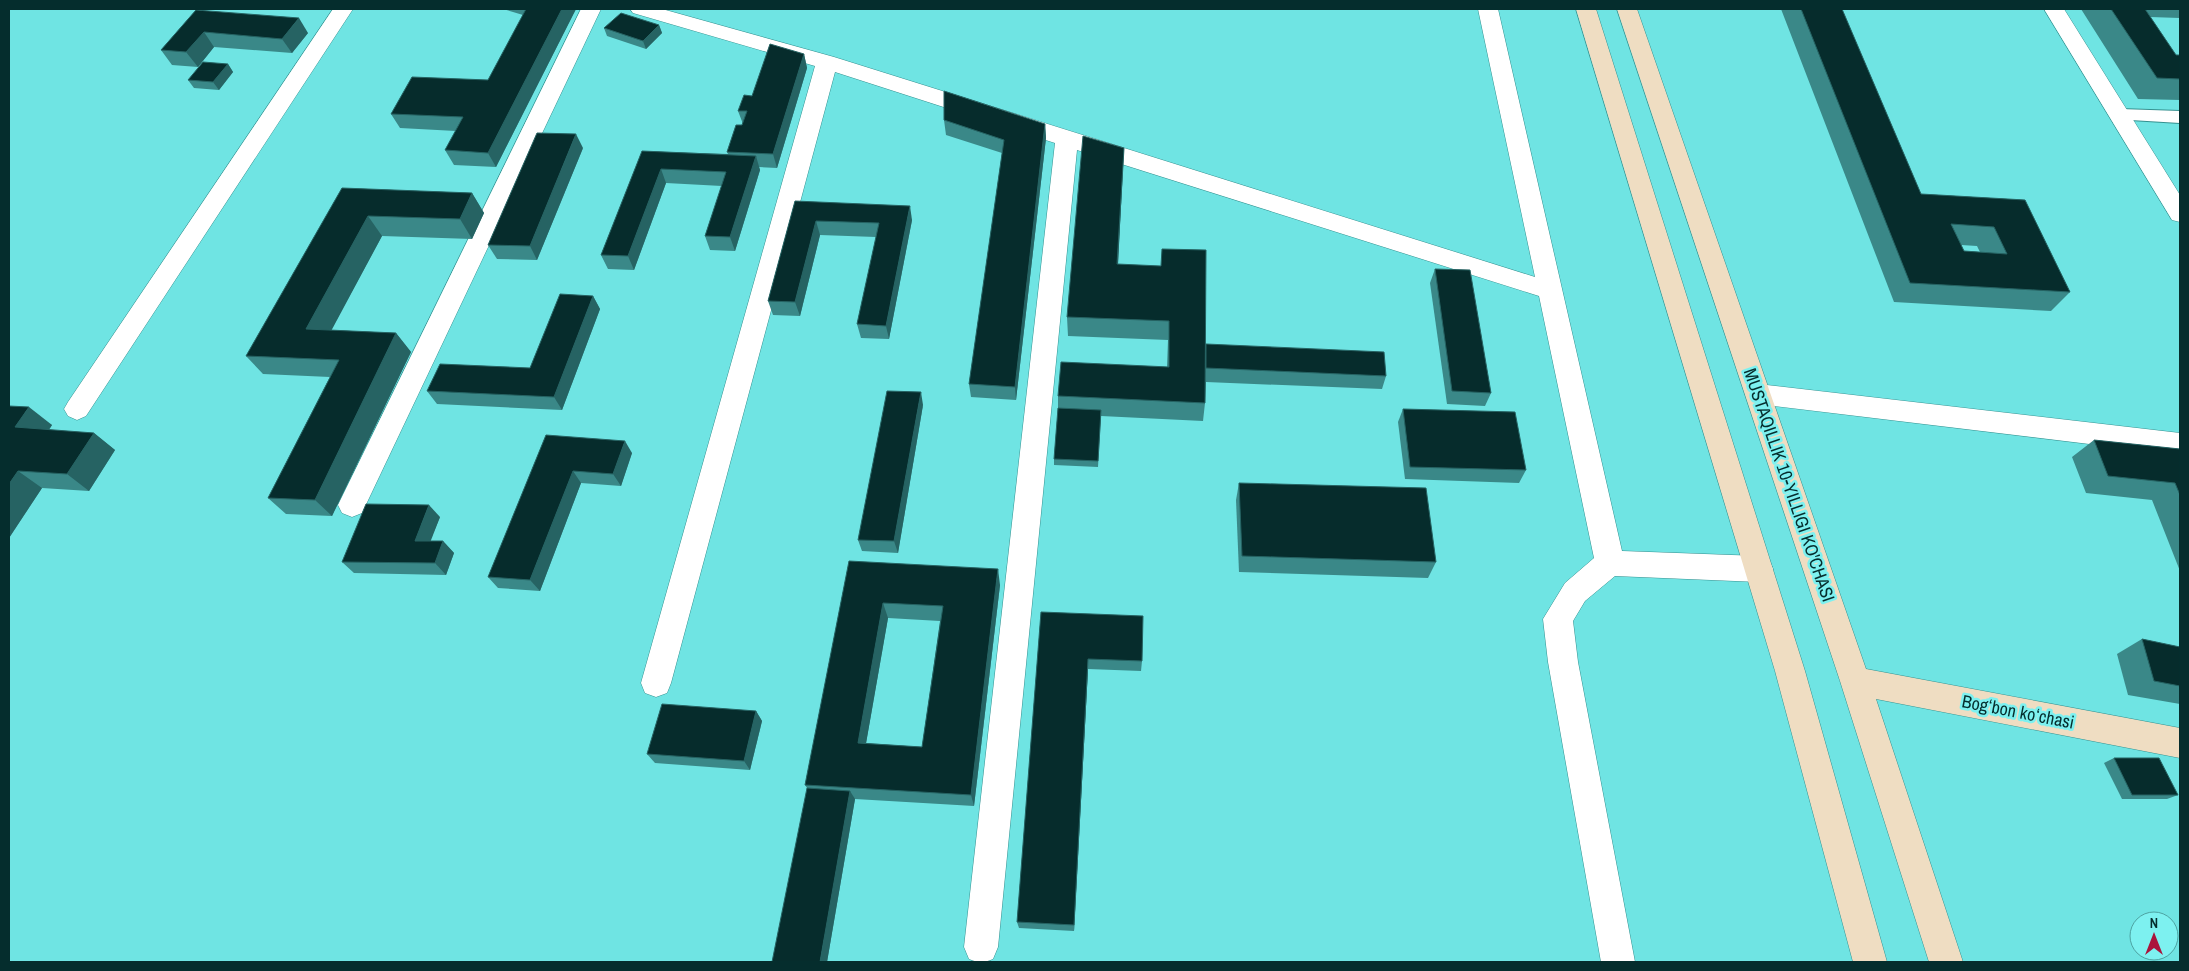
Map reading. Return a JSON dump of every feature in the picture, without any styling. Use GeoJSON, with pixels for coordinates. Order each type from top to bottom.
{"type":"FeatureCollection","features":[{"type":"Feature","properties":{"kind":"main road"},"geometry":{"type":"LineString","coordinates":[[1586,9],[1790,670],[1870,962]]}},
{"type":"Feature","properties":{"kind":"main road","name":"MUSTAQILLIK 10-YILLIGI KO'CHASI"},"geometry":{"type":"LineString","coordinates":[[1627,9],[1855,681],[1946,962]]}},
{"type":"Feature","properties":{"kind":"main road","name":"Bogʻbon koʻchasi"},"geometry":{"type":"LineString","coordinates":[[1855,681],[2180,743]]}},
{"type":"Feature","properties":{"kind":"street"},"geometry":{"type":"LineString","coordinates":[[77,408],[343,9]]}},
{"type":"Feature","properties":{"kind":"street"},"geometry":{"type":"LineString","coordinates":[[352,505],[592,9]]}},
{"type":"Feature","properties":{"kind":"street"},"geometry":{"type":"LineString","coordinates":[[640,9],[827,62],[1550,290]]}},
{"type":"Feature","properties":{"kind":"street"},"geometry":{"type":"LineString","coordinates":[[1488,9],[1607,544],[1609,564]]}},
{"type":"Feature","properties":{"kind":"street"},"geometry":{"type":"LineString","coordinates":[[2054,9],[2180,214]]}},
{"type":"Feature","properties":{"kind":"street"},"geometry":{"type":"LineString","coordinates":[[656,683],[827,62]]}},
{"type":"Feature","properties":{"kind":"street"},"geometry":{"type":"LineString","coordinates":[[981,947],[1067,139]]}},
{"type":"Feature","properties":{"kind":"street"},"geometry":{"type":"LineString","coordinates":[[1758,394],[2180,444]]}},
{"type":"Feature","properties":{"kind":"street"},"geometry":{"type":"LineString","coordinates":[[1618,962],[1563,662],[1558,619],[1575,592],[1609,564],[1758,569]]}},
{"type":"Feature","properties":{"kind":"lane"},"geometry":{"type":"LineString","coordinates":[[2120,115],[2180,117]]}},
{"type":"Feature","properties":{"kind":"building"},"geometry":{"type":"Polygon","coordinates":[[[526,9],[562,9],[488,153],[445,150],[463,117],[391,114],[412,77],[488,80],[526,9]]]}},
{"type":"Feature","properties":{"kind":"building"},"geometry":{"type":"Polygon","coordinates":[[[1801,9],[1842,9],[1921,194],[2025,200],[2070,292],[1910,283],[1801,9]],[[1951,224],[1964,251],[2007,254],[1994,227],[1951,224]]]}},
{"type":"Feature","properties":{"kind":"building"},"geometry":{"type":"Polygon","coordinates":[[[2111,9],[2145,9],[2176,55],[2180,55],[2180,79],[2157,78],[2111,9]]]}},
{"type":"Feature","properties":{"kind":"building"},"geometry":{"type":"Polygon","coordinates":[[[196,10],[299,18],[282,39],[204,32],[186,52],[161,50],[196,10]]]}},
{"type":"Feature","properties":{"kind":"building"},"geometry":{"type":"Polygon","coordinates":[[[621,13],[659,25],[643,41],[604,28],[621,13]]]}},
{"type":"Feature","properties":{"kind":"building"},"geometry":{"type":"Polygon","coordinates":[[[770,44],[804,54],[773,154],[727,152],[736,125],[742,125],[747,111],[738,111],[744,95],[752,96],[770,44]]]}},
{"type":"Feature","properties":{"kind":"building"},"geometry":{"type":"Polygon","coordinates":[[[203,62],[228,64],[213,82],[188,80],[203,62]]]}},
{"type":"Feature","properties":{"kind":"building"},"geometry":{"type":"Polygon","coordinates":[[[944,91],[1045,124],[1015,387],[969,384],[1004,140],[944,120],[944,91]]]}},
{"type":"Feature","properties":{"kind":"building"},"geometry":{"type":"Polygon","coordinates":[[[537,133],[576,134],[530,246],[488,245],[537,133]]]}},
{"type":"Feature","properties":{"kind":"building"},"geometry":{"type":"Polygon","coordinates":[[[1083,136],[1124,148],[1117,264],[1161,266],[1162,249],[1206,250],[1205,403],[1058,396],[1061,362],[1169,367],[1169,321],[1067,317],[1083,136]]]}},
{"type":"Feature","properties":{"kind":"building"},"geometry":{"type":"Polygon","coordinates":[[[642,151],[756,156],[730,237],[705,236],[726,172],[661,169],[628,256],[601,255],[642,151]]]}},
{"type":"Feature","properties":{"kind":"building"},"geometry":{"type":"Polygon","coordinates":[[[342,188],[472,193],[460,219],[368,216],[306,329],[396,333],[315,500],[268,498],[339,360],[246,356],[342,188]]]}},
{"type":"Feature","properties":{"kind":"building"},"geometry":{"type":"Polygon","coordinates":[[[795,201],[910,206],[886,326],[857,324],[879,223],[816,221],[795,302],[768,301],[795,201]]]}},
{"type":"Feature","properties":{"kind":"building"},"geometry":{"type":"Polygon","coordinates":[[[1435,269],[1470,270],[1491,393],[1452,391],[1435,269]]]}},
{"type":"Feature","properties":{"kind":"building"},"geometry":{"type":"Polygon","coordinates":[[[560,294],[593,296],[554,397],[427,391],[440,364],[530,368],[560,294]]]}},
{"type":"Feature","properties":{"kind":"building"},"geometry":{"type":"Polygon","coordinates":[[[1206,344],[1384,352],[1386,376],[1206,368],[1206,344]]]}},
{"type":"Feature","properties":{"kind":"building"},"geometry":{"type":"Polygon","coordinates":[[[887,391],[921,392],[894,541],[858,540],[887,391]]]}},
{"type":"Feature","properties":{"kind":"building"},"geometry":{"type":"Polygon","coordinates":[[[9,406],[29,407],[15,427],[94,433],[67,474],[18,471],[9,484],[9,406]]]}},
{"type":"Feature","properties":{"kind":"building"},"geometry":{"type":"Polygon","coordinates":[[[1058,408],[1101,410],[1098,461],[1054,459],[1058,408]]]}},
{"type":"Feature","properties":{"kind":"building"},"geometry":{"type":"Polygon","coordinates":[[[1403,409],[1515,412],[1526,470],[1410,467],[1403,409]]]}},
{"type":"Feature","properties":{"kind":"building"},"geometry":{"type":"Polygon","coordinates":[[[546,435],[625,441],[613,474],[573,471],[530,580],[488,577],[546,435]]]}},
{"type":"Feature","properties":{"kind":"building"},"geometry":{"type":"Polygon","coordinates":[[[2094,440],[2180,449],[2180,495],[2175,483],[2108,476],[2094,440]]]}},
{"type":"Feature","properties":{"kind":"building"},"geometry":{"type":"Polygon","coordinates":[[[1239,483],[1426,488],[1436,562],[1242,556],[1239,483]]]}},
{"type":"Feature","properties":{"kind":"building"},"geometry":{"type":"Polygon","coordinates":[[[366,504],[429,505],[415,541],[443,541],[435,563],[342,562],[366,504]]]}},
{"type":"Feature","properties":{"kind":"building"},"geometry":{"type":"Polygon","coordinates":[[[849,561],[998,569],[971,795],[805,785],[849,561]],[[883,603],[858,743],[922,747],[943,606],[883,603]]]}},
{"type":"Feature","properties":{"kind":"building"},"geometry":{"type":"Polygon","coordinates":[[[1041,612],[1143,616],[1142,661],[1088,659],[1074,925],[1017,922],[1041,612]]]}},
{"type":"Feature","properties":{"kind":"building"},"geometry":{"type":"Polygon","coordinates":[[[2142,639],[2180,647],[2180,686],[2154,681],[2142,639]]]}},
{"type":"Feature","properties":{"kind":"building"},"geometry":{"type":"Polygon","coordinates":[[[662,704],[756,711],[744,761],[647,754],[662,704]]]}},
{"type":"Feature","properties":{"kind":"building"},"geometry":{"type":"Polygon","coordinates":[[[2114,758],[2159,758],[2178,795],[2132,795],[2114,758]]]}},
{"type":"Feature","properties":{"kind":"building"},"geometry":{"type":"Polygon","coordinates":[[[807,788],[850,791],[820,962],[772,962],[807,788]]]}}]}
